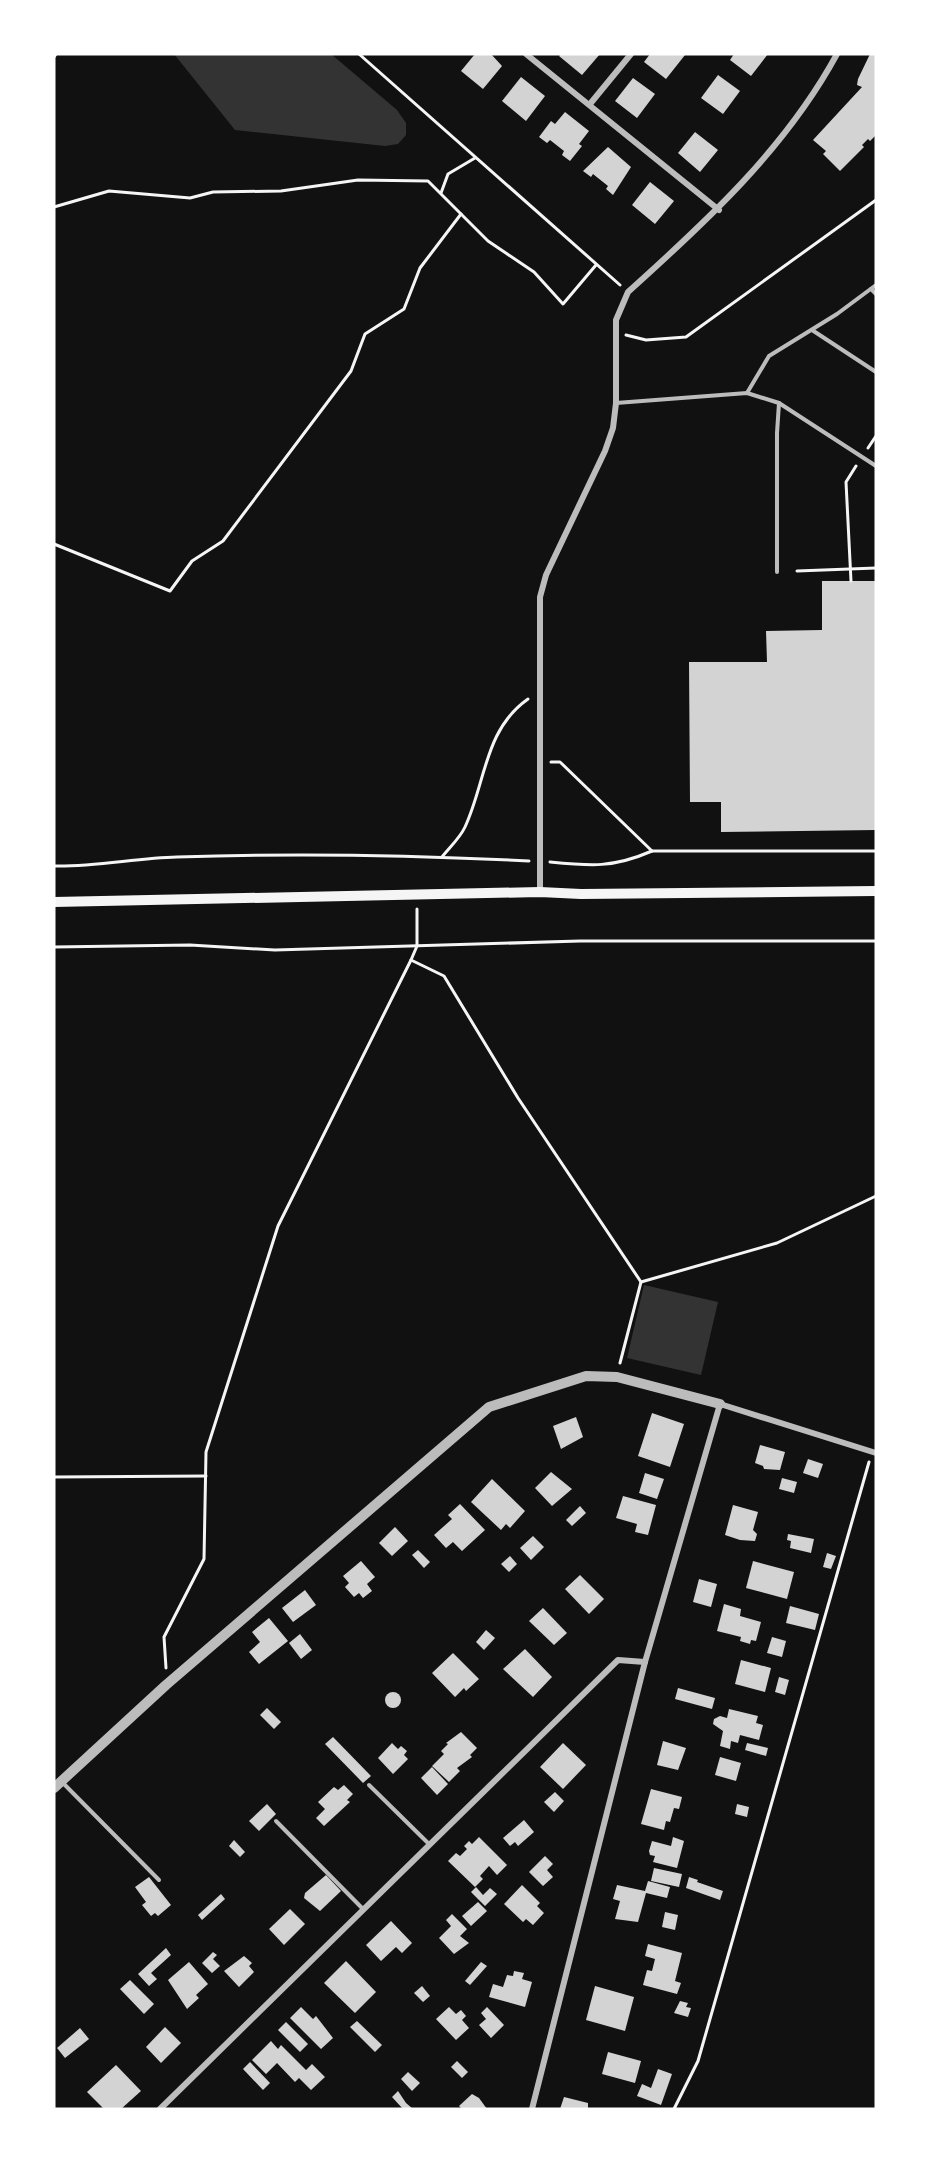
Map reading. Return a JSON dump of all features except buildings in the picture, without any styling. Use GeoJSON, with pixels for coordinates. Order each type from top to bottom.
{"type":"FeatureCollection","features":[{"type":"Feature","properties":{"kind":"main road"},"geometry":{"type":"LineString","coordinates":[[54,902],[417,897],[540,892],[581,894],[876,891]]}},
{"type":"Feature","properties":{"kind":"street"},"geometry":{"type":"LineString","coordinates":[[526,54],[719,210]]}},
{"type":"Feature","properties":{"kind":"street"},"geometry":{"type":"LineString","coordinates":[[590,104],[631,54]]}},
{"type":"Feature","properties":{"kind":"street"},"geometry":{"type":"LineString","coordinates":[[540,892],[540,597],[546,575],[605,451],[613,428],[620,309],[628,292],[719,210],[792,124],[837,54]]}},
{"type":"Feature","properties":{"kind":"street"},"geometry":{"type":"LineString","coordinates":[[58,1785],[166,1685],[489,1407],[586,1376],[617,1377],[720,1404],[875,1451]]}},
{"type":"Feature","properties":{"kind":"street"},"geometry":{"type":"LineString","coordinates":[[532,2109],[645,1662],[720,1404]]}},
{"type":"Feature","properties":{"kind":"street"},"geometry":{"type":"LineString","coordinates":[[160,2109],[618,1660],[645,1662]]}},
{"type":"Feature","properties":{"kind":"lane"},"geometry":{"type":"LineString","coordinates":[[747,393],[768,356],[812,330],[876,285]]}},
{"type":"Feature","properties":{"kind":"lane"},"geometry":{"type":"LineString","coordinates":[[871,289],[876,294]]}},
{"type":"Feature","properties":{"kind":"lane"},"geometry":{"type":"LineString","coordinates":[[812,330],[876,372]]}},
{"type":"Feature","properties":{"kind":"lane"},"geometry":{"type":"LineString","coordinates":[[616,403],[747,393],[779,403],[876,466]]}},
{"type":"Feature","properties":{"kind":"lane"},"geometry":{"type":"LineString","coordinates":[[777,572],[779,403]]}},
{"type":"Feature","properties":{"kind":"lane"},"geometry":{"type":"LineString","coordinates":[[58,1785],[159,1880]]}},
{"type":"Feature","properties":{"kind":"lane"},"geometry":{"type":"LineString","coordinates":[[369,1785],[430,1845]]}},
{"type":"Feature","properties":{"kind":"lane"},"geometry":{"type":"LineString","coordinates":[[276,1821],[364,1909]]}},
{"type":"Feature","properties":{"kind":"path"},"geometry":{"type":"LineString","coordinates":[[358,54],[628,292]]}},
{"type":"Feature","properties":{"kind":"path"},"geometry":{"type":"LineString","coordinates":[[440,194],[448,174],[475,158]]}},
{"type":"Feature","properties":{"kind":"path"},"geometry":{"type":"LineString","coordinates":[[54,207],[109,191],[190,198],[213,192],[281,191],[358,180],[428,181],[488,242],[534,272],[563,304],[596,265]]}},
{"type":"Feature","properties":{"kind":"path"},"geometry":{"type":"LineString","coordinates":[[617,333],[646,340],[686,337],[876,200]]}},
{"type":"Feature","properties":{"kind":"path"},"geometry":{"type":"LineString","coordinates":[[54,544],[170,591],[192,561],[223,541],[351,371],[365,334],[404,309],[420,268],[461,214]]}},
{"type":"Feature","properties":{"kind":"path"},"geometry":{"type":"LineString","coordinates":[[851,581],[846,482],[876,436]]}},
{"type":"Feature","properties":{"kind":"path"},"geometry":{"type":"LineString","coordinates":[[797,571],[876,568]]}},
{"type":"Feature","properties":{"kind":"path"},"geometry":{"type":"LineString","coordinates":[[442,857],[465,828],[490,744],[515,708],[539,691]]}},
{"type":"Feature","properties":{"kind":"path"},"geometry":{"type":"LineString","coordinates":[[540,761],[560,762],[652,850]]}},
{"type":"Feature","properties":{"kind":"path"},"geometry":{"type":"LineString","coordinates":[[54,866],[81,867],[175,857],[442,857],[539,861],[581,867],[628,861],[652,850],[876,851]]}},
{"type":"Feature","properties":{"kind":"path"},"geometry":{"type":"LineString","coordinates":[[166,1685],[164,1637],[204,1559],[206,1452],[278,1226],[417,946],[417,897]]}},
{"type":"Feature","properties":{"kind":"path"},"geometry":{"type":"LineString","coordinates":[[54,948],[189,945],[275,950],[580,940],[876,941]]}},
{"type":"Feature","properties":{"kind":"path"},"geometry":{"type":"LineString","coordinates":[[411,960],[444,976],[518,1098],[641,1282],[617,1377]]}},
{"type":"Feature","properties":{"kind":"path"},"geometry":{"type":"LineString","coordinates":[[641,1282],[777,1243],[876,1196]]}},
{"type":"Feature","properties":{"kind":"path"},"geometry":{"type":"LineString","coordinates":[[675,2109],[698,2061],[875,1451]]}},
{"type":"Feature","properties":{"kind":"path"},"geometry":{"type":"LineString","coordinates":[[54,1477],[206,1476]]}},
{"type":"Feature","properties":{"kind":"shaded area"},"geometry":{"type":"Polygon","coordinates":[[[174,54],[331,54],[397,110],[406,123],[406,135],[398,144],[385,146],[235,130],[174,54]]]}},
{"type":"Feature","properties":{"kind":"shaded area"},"geometry":{"type":"Polygon","coordinates":[[[644,1285],[718,1302],[701,1375],[627,1358],[644,1285]]]}}]}
